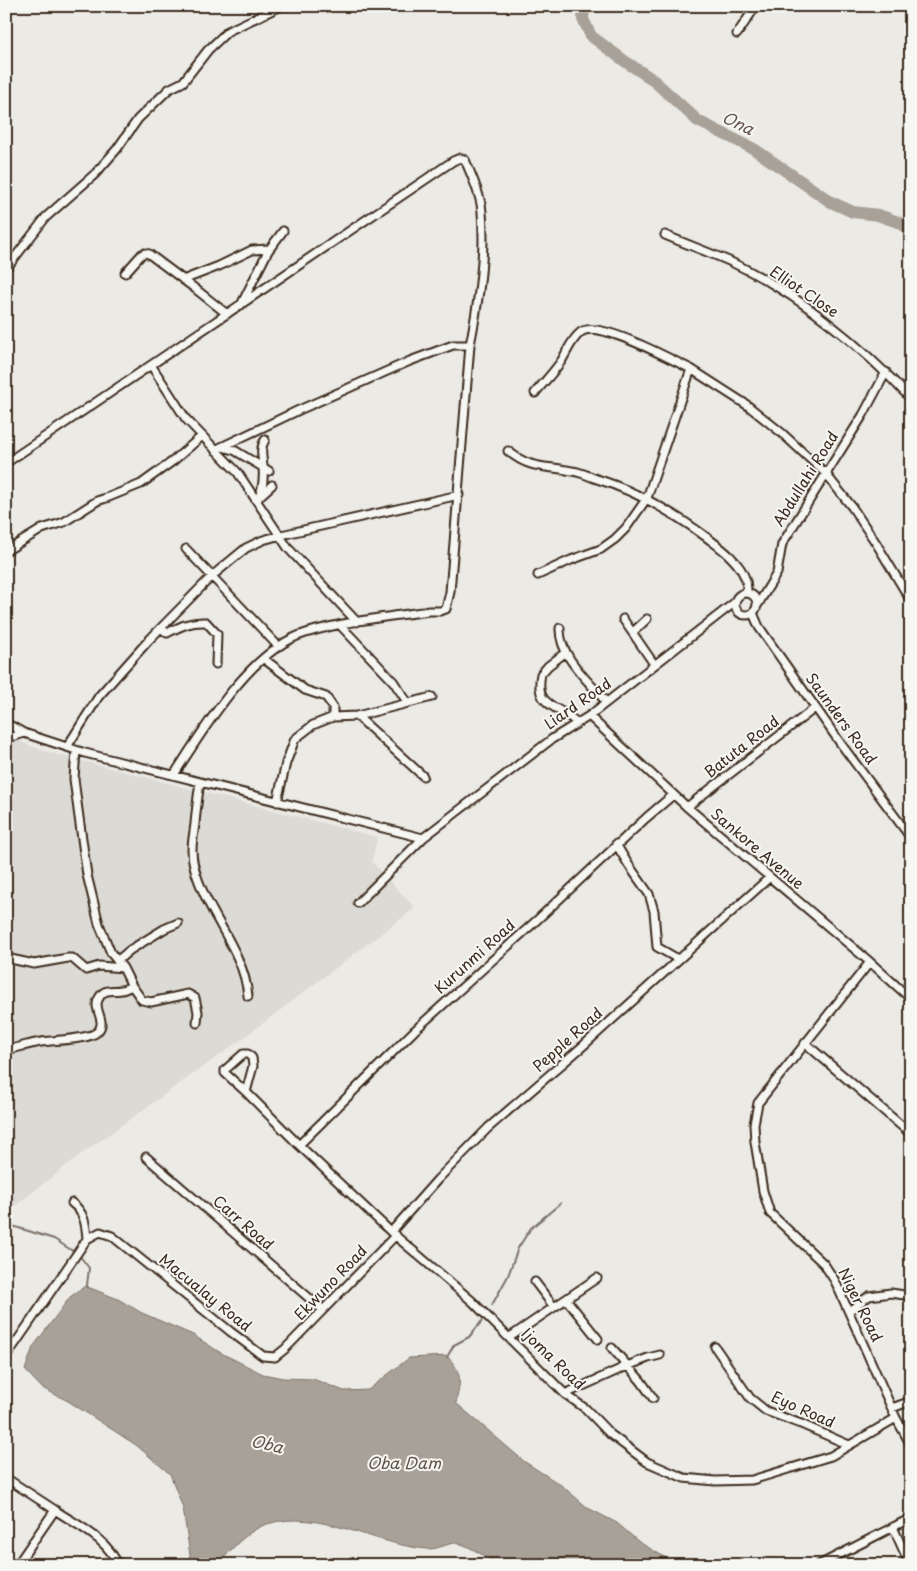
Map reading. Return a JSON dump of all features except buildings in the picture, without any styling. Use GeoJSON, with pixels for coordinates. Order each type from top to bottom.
{"type":"FeatureCollection","features":[{"type":"Feature","properties":{"kind":"street"},"geometry":{"type":"LineString","coordinates":[[6,269],[46,217],[95,174],[117,149],[138,119],[169,89],[183,82],[208,50],[228,30],[281,6]]}},
{"type":"Feature","properties":{"kind":"street"},"geometry":{"type":"LineString","coordinates":[[737,34],[756,6]]}},
{"type":"Feature","properties":{"kind":"street"},"geometry":{"type":"LineString","coordinates":[[6,463],[453,161],[460,158],[465,160],[481,204],[483,222],[482,257],[479,304],[470,345],[459,495],[450,592],[446,609],[357,622],[304,633],[278,646],[247,675],[211,716],[174,775]]}},
{"type":"Feature","properties":{"kind":"street"},"geometry":{"type":"LineString","coordinates":[[241,305],[269,249],[283,231]]}},
{"type":"Feature","properties":{"kind":"street","name":"Elliot Close"},"geometry":{"type":"LineString","coordinates":[[665,235],[730,261],[775,286],[827,322],[886,372],[911,399]]}},
{"type":"Feature","properties":{"kind":"street"},"geometry":{"type":"LineString","coordinates":[[183,280],[219,266],[252,250],[269,249]]}},
{"type":"Feature","properties":{"kind":"street"},"geometry":{"type":"LineString","coordinates":[[125,274],[145,253],[227,314]]}},
{"type":"Feature","properties":{"kind":"street"},"geometry":{"type":"LineString","coordinates":[[535,393],[561,361],[572,342],[583,331],[596,329],[615,334],[691,369],[747,405],[783,434],[825,473],[852,506],[911,601]]}},
{"type":"Feature","properties":{"kind":"street"},"geometry":{"type":"LineString","coordinates":[[215,450],[299,410],[410,361],[453,345],[470,345]]}},
{"type":"Feature","properties":{"kind":"street"},"geometry":{"type":"LineString","coordinates":[[151,366],[186,419],[238,473],[259,498],[288,548],[357,622]]}},
{"type":"Feature","properties":{"kind":"street"},"geometry":{"type":"LineString","coordinates":[[538,575],[601,549],[616,539],[626,528],[646,498],[691,369]]}},
{"type":"Feature","properties":{"kind":"street","name":"Abdullahi Road"},"geometry":{"type":"LineString","coordinates":[[757,606],[777,573],[782,544],[825,473],[864,415],[886,372]]}},
{"type":"Feature","properties":{"kind":"street"},"geometry":{"type":"LineString","coordinates":[[6,551],[42,529],[64,522],[96,500],[109,497],[141,484],[173,461],[202,436]]}},
{"type":"Feature","properties":{"kind":"street"},"geometry":{"type":"LineString","coordinates":[[259,498],[266,469],[261,450],[265,440]]}},
{"type":"Feature","properties":{"kind":"street"},"geometry":{"type":"LineString","coordinates":[[223,447],[234,450],[266,469]]}},
{"type":"Feature","properties":{"kind":"street"},"geometry":{"type":"LineString","coordinates":[[508,450],[528,464],[572,471],[620,486],[683,519],[724,550],[745,577],[750,594],[757,606],[753,613],[742,615],[736,610],[734,602],[740,594],[750,594],[765,593]]}},
{"type":"Feature","properties":{"kind":"street"},"geometry":{"type":"LineString","coordinates":[[259,498],[272,485]]}},
{"type":"Feature","properties":{"kind":"street"},"geometry":{"type":"LineString","coordinates":[[67,747],[98,696],[160,628],[212,576],[246,548],[263,540],[281,535],[459,495]]}},
{"type":"Feature","properties":{"kind":"street"},"geometry":{"type":"LineString","coordinates":[[186,549],[278,646]]}},
{"type":"Feature","properties":{"kind":"street","name":"Liard Road"},"geometry":{"type":"LineString","coordinates":[[358,903],[423,838],[552,739],[589,716],[734,602]]}},
{"type":"Feature","properties":{"kind":"street","name":"Saunders Road"},"geometry":{"type":"LineString","coordinates":[[753,613],[759,627],[815,708],[911,838]]}},
{"type":"Feature","properties":{"kind":"street"},"geometry":{"type":"LineString","coordinates":[[623,619],[634,632],[654,664]]}},
{"type":"Feature","properties":{"kind":"street"},"geometry":{"type":"LineString","coordinates":[[634,632],[647,619]]}},
{"type":"Feature","properties":{"kind":"street"},"geometry":{"type":"LineString","coordinates":[[160,628],[167,633],[182,625],[196,621],[206,622],[217,634],[216,664]]}},
{"type":"Feature","properties":{"kind":"street"},"geometry":{"type":"LineString","coordinates":[[341,626],[393,681],[408,703]]}},
{"type":"Feature","properties":{"kind":"street"},"geometry":{"type":"LineString","coordinates":[[560,628],[561,642],[566,652],[606,702]]}},
{"type":"Feature","properties":{"kind":"street"},"geometry":{"type":"LineString","coordinates":[[566,652],[541,674],[540,688],[543,700],[563,711],[577,723]]}},
{"type":"Feature","properties":{"kind":"street"},"geometry":{"type":"LineString","coordinates":[[264,658],[305,690],[326,697],[333,707],[333,716]]}},
{"type":"Feature","properties":{"kind":"street"},"geometry":{"type":"LineString","coordinates":[[277,802],[286,763],[295,739],[314,724],[333,716],[357,716],[432,697]]}},
{"type":"Feature","properties":{"kind":"street","name":"Batuta Road"},"geometry":{"type":"LineString","coordinates":[[686,807],[815,708]]}},
{"type":"Feature","properties":{"kind":"street"},"geometry":{"type":"LineString","coordinates":[[357,716],[423,776]]}},
{"type":"Feature","properties":{"kind":"street","name":"Sankore Avenue"},"geometry":{"type":"LineString","coordinates":[[589,716],[686,807],[870,962],[911,999]]}},
{"type":"Feature","properties":{"kind":"street"},"geometry":{"type":"LineString","coordinates":[[6,723],[24,733],[76,750],[423,838]]}},
{"type":"Feature","properties":{"kind":"street"},"geometry":{"type":"LineString","coordinates":[[6,736],[24,733]]}},
{"type":"Feature","properties":{"kind":"street"},"geometry":{"type":"LineString","coordinates":[[76,750],[74,779],[87,875],[99,924],[111,953],[123,968],[142,1000],[151,1002],[183,995],[195,998],[197,1004],[197,1023]]}},
{"type":"Feature","properties":{"kind":"street"},"geometry":{"type":"LineString","coordinates":[[200,782],[195,826],[191,841],[193,864],[202,892],[240,964],[246,980],[248,996]]}},
{"type":"Feature","properties":{"kind":"street","name":"Kurunmi Road"},"geometry":{"type":"LineString","coordinates":[[299,1145],[415,1030],[537,920],[616,844],[673,794]]}},
{"type":"Feature","properties":{"kind":"street"},"geometry":{"type":"LineString","coordinates":[[616,844],[649,894],[654,911],[658,947],[678,959]]}},
{"type":"Feature","properties":{"kind":"street","name":"Pepple Road"},"geometry":{"type":"LineString","coordinates":[[393,1233],[438,1179],[488,1128],[584,1045],[770,878]]}},
{"type":"Feature","properties":{"kind":"street"},"geometry":{"type":"LineString","coordinates":[[117,961],[130,950],[164,929],[178,923]]}},
{"type":"Feature","properties":{"kind":"street"},"geometry":{"type":"LineString","coordinates":[[6,958],[34,964],[72,958],[86,970],[99,966],[123,968]]}},
{"type":"Feature","properties":{"kind":"street","name":"Niger Road"},"geometry":{"type":"LineString","coordinates":[[870,962],[758,1103],[754,1124],[755,1142],[762,1191],[770,1213],[824,1264],[835,1281],[896,1418],[911,1445]]}},
{"type":"Feature","properties":{"kind":"street"},"geometry":{"type":"LineString","coordinates":[[6,1050],[38,1042],[94,1034],[99,1031],[101,1022],[97,1001],[101,995],[106,991],[113,989],[121,990],[132,986]]}},
{"type":"Feature","properties":{"kind":"street"},"geometry":{"type":"LineString","coordinates":[[805,1043],[911,1134]]}},
{"type":"Feature","properties":{"kind":"street","name":"Ijoma Road"},"geometry":{"type":"LineString","coordinates":[[246,1092],[253,1066],[252,1058],[248,1054],[243,1054],[225,1070],[225,1073],[393,1233],[472,1301],[565,1394],[586,1409],[610,1434],[647,1462],[684,1478],[715,1481],[752,1480],[831,1456],[896,1418]]}},
{"type":"Feature","properties":{"kind":"street","name":"Carr Road"},"geometry":{"type":"LineString","coordinates":[[146,1157],[323,1310]]}},
{"type":"Feature","properties":{"kind":"street"},"geometry":{"type":"LineString","coordinates":[[6,1357],[87,1239],[86,1224],[82,1214],[72,1203]]}},
{"type":"Feature","properties":{"kind":"street","name":"Macualay Road"},"geometry":{"type":"LineString","coordinates":[[87,1239],[100,1232],[112,1236],[263,1356],[275,1357],[285,1349]]}},
{"type":"Feature","properties":{"kind":"street","name":"Ekwuno Road"},"geometry":{"type":"LineString","coordinates":[[285,1349],[393,1233]]}},
{"type":"Feature","properties":{"kind":"street"},"geometry":{"type":"LineString","coordinates":[[510,1337],[597,1278]]}},
{"type":"Feature","properties":{"kind":"street"},"geometry":{"type":"LineString","coordinates":[[534,1282],[554,1307]]}},
{"type":"Feature","properties":{"kind":"street"},"geometry":{"type":"LineString","coordinates":[[849,1311],[869,1296],[891,1293],[911,1296]]}},
{"type":"Feature","properties":{"kind":"street"},"geometry":{"type":"LineString","coordinates":[[566,1299],[598,1339]]}},
{"type":"Feature","properties":{"kind":"street","name":"Eyo Road"},"geometry":{"type":"LineString","coordinates":[[715,1347],[750,1398],[766,1411],[849,1445]]}},
{"type":"Feature","properties":{"kind":"street"},"geometry":{"type":"LineString","coordinates":[[612,1348],[653,1398]]}},
{"type":"Feature","properties":{"kind":"street"},"geometry":{"type":"LineString","coordinates":[[565,1394],[627,1366],[648,1358],[660,1356]]}},
{"type":"Feature","properties":{"kind":"street"},"geometry":{"type":"LineString","coordinates":[[892,1408],[911,1401]]}},
{"type":"Feature","properties":{"kind":"street"},"geometry":{"type":"LineString","coordinates":[[6,1478],[102,1542],[114,1555],[118,1565]]}},
{"type":"Feature","properties":{"kind":"street"},"geometry":{"type":"LineString","coordinates":[[17,1565],[55,1510]]}},
{"type":"Feature","properties":{"kind":"street"},"geometry":{"type":"LineString","coordinates":[[819,1565],[911,1518]]}},
{"type":"Feature","properties":{"kind":"street"},"geometry":{"type":"LineString","coordinates":[[893,1527],[910,1565]]}},
{"type":"Feature","properties":{"kind":"shaded area"},"geometry":{"type":"Polygon","coordinates":[[[6,736],[44,751],[377,837],[372,862],[415,908],[242,1039],[80,1155],[6,1213],[6,736]]]}},
{"type":"Feature","properties":{"kind":"water","name":"Oba Dam"},"geometry":{"type":"Polygon","coordinates":[[[85,1286],[118,1299],[142,1313],[193,1335],[221,1353],[263,1374],[283,1378],[313,1379],[344,1391],[368,1390],[409,1358],[447,1356],[456,1368],[459,1378],[456,1403],[525,1462],[561,1485],[588,1508],[617,1523],[639,1542],[678,1565],[496,1565],[477,1552],[457,1543],[427,1549],[387,1541],[327,1524],[287,1520],[267,1524],[253,1531],[234,1547],[218,1565],[187,1565],[190,1555],[183,1508],[170,1474],[136,1445],[68,1401],[42,1388],[25,1370],[33,1347],[70,1297],[85,1286]]]}},
{"type":"Feature","properties":{"kind":"waterway","name":"Ona"},"geometry":{"type":"LineString","coordinates":[[584,6],[583,19],[591,36],[652,79],[698,121],[754,149],[831,202],[853,212],[878,215],[898,222],[911,230]]}},
{"type":"Feature","properties":{"kind":"waterway"},"geometry":{"type":"LineString","coordinates":[[492,1305],[508,1276],[518,1248],[531,1228],[561,1203]]}},
{"type":"Feature","properties":{"kind":"waterway","name":"Oba"},"geometry":{"type":"LineString","coordinates":[[6,1224],[54,1239],[79,1255],[89,1268],[88,1288]]}},
{"type":"Feature","properties":{"kind":"waterway"},"geometry":{"type":"LineString","coordinates":[[447,1357],[454,1345],[469,1337],[482,1321]]}}]}
